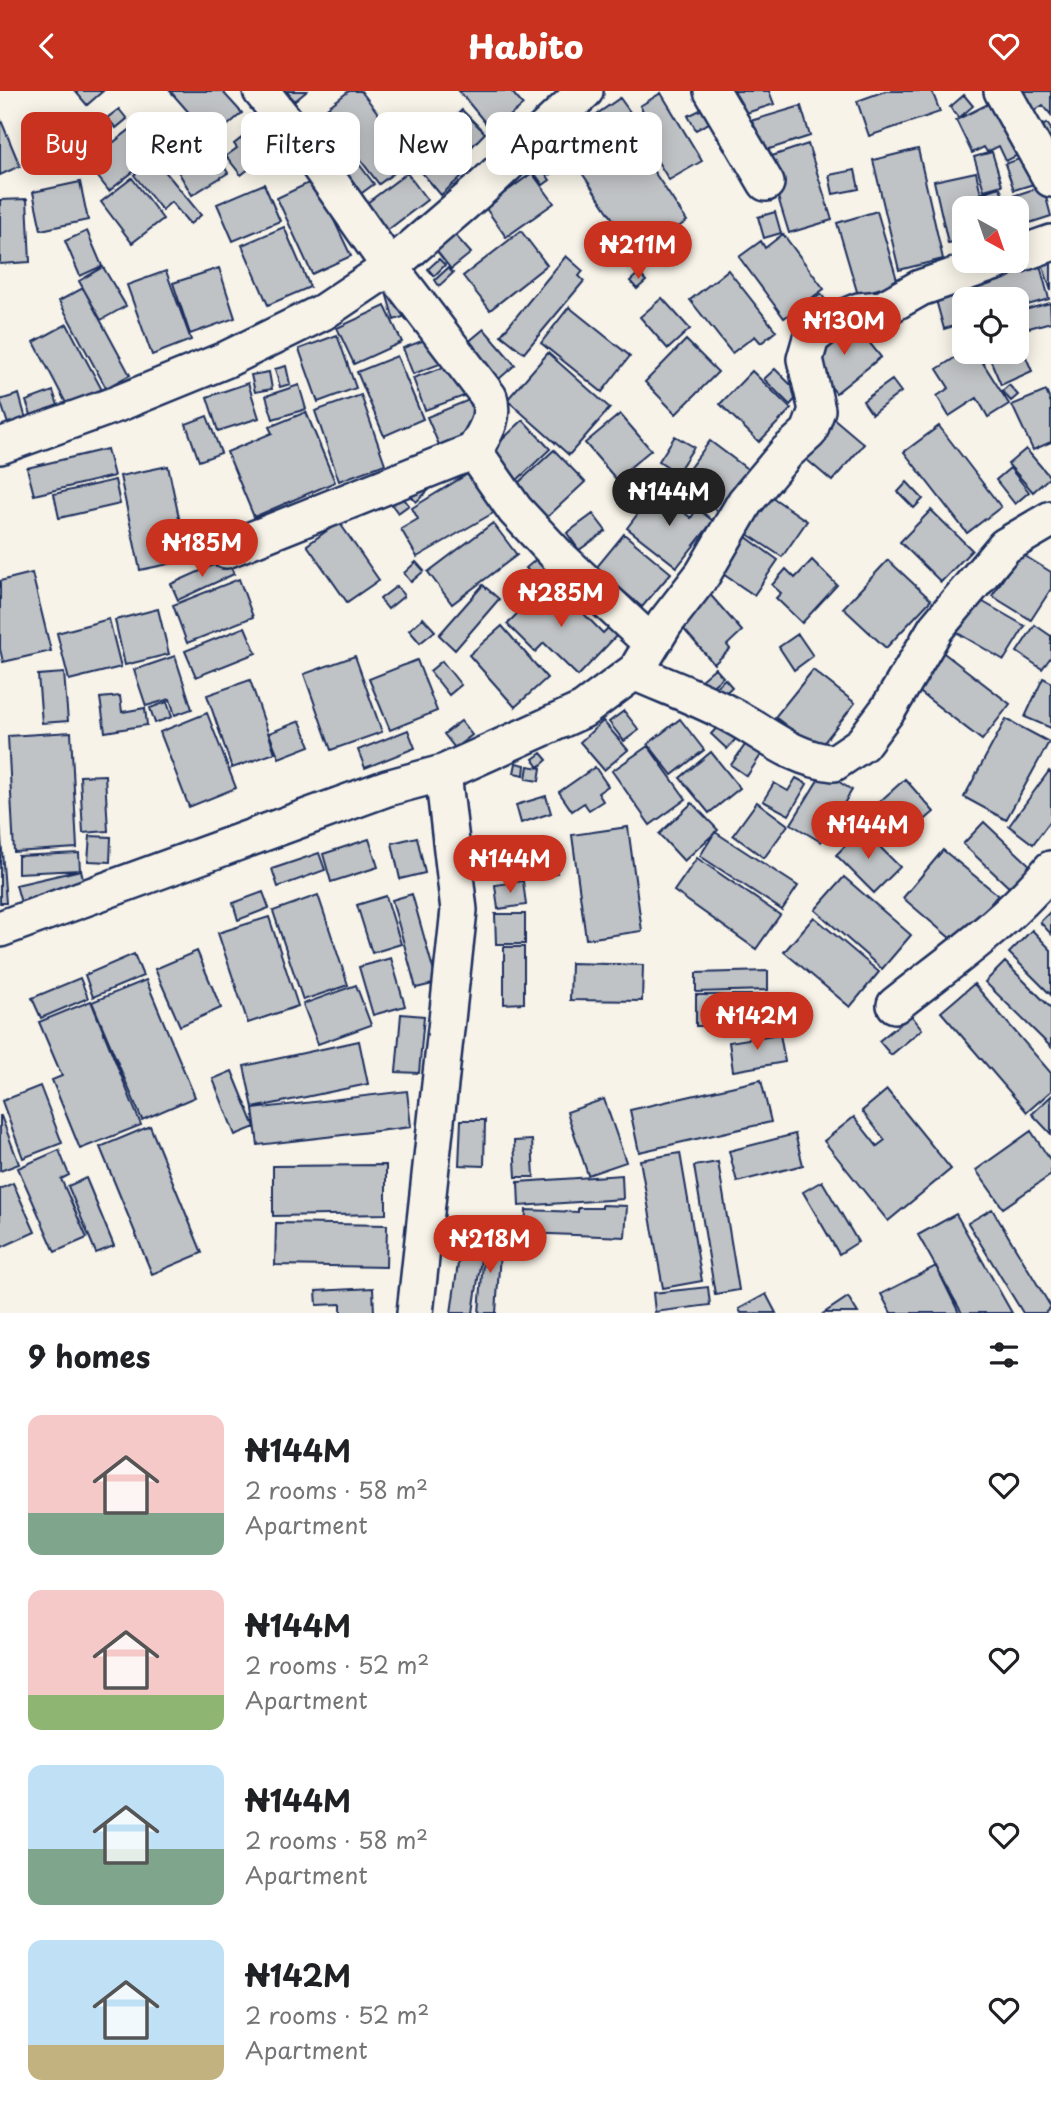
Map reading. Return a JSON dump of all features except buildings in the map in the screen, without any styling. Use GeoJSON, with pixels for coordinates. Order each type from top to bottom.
{"type":"FeatureCollection","features":[{"type":"Feature","properties":{"kind":"street"},"geometry":{"type":"LineString","coordinates":[[226,550],[474,451],[489,426],[493,412],[489,397],[261,91]]}},
{"type":"Feature","properties":{"kind":"street"},"geometry":{"type":"LineString","coordinates":[[0,446],[117,404],[225,360],[323,312],[390,267],[484,186],[585,91]]}},
{"type":"Feature","properties":{"kind":"street"},"geometry":{"type":"LineString","coordinates":[[712,91],[766,183]]}},
{"type":"Feature","properties":{"kind":"street"},"geometry":{"type":"LineString","coordinates":[[1003,91],[1051,179]]}},
{"type":"Feature","properties":{"kind":"street"},"geometry":{"type":"LineString","coordinates":[[1029,251],[1051,243]]}},
{"type":"Feature","properties":{"kind":"street"},"geometry":{"type":"LineString","coordinates":[[0,929],[387,788],[443,773],[583,710],[643,658],[665,623],[703,574],[745,502],[809,432],[817,410],[805,359],[811,338],[830,323],[859,311],[883,309],[919,288],[963,273]]}},
{"type":"Feature","properties":{"kind":"street"},"geometry":{"type":"LineString","coordinates":[[474,451],[515,510],[557,555],[643,658],[789,751],[814,761],[834,763],[862,744],[889,708],[936,628],[1005,546],[1051,519]]}},
{"type":"Feature","properties":{"kind":"street"},"geometry":{"type":"LineString","coordinates":[[415,1313],[459,910],[443,773]]}},
{"type":"Feature","properties":{"kind":"street"},"geometry":{"type":"LineString","coordinates":[[895,1005],[1032,892],[1051,869]]}}]}
